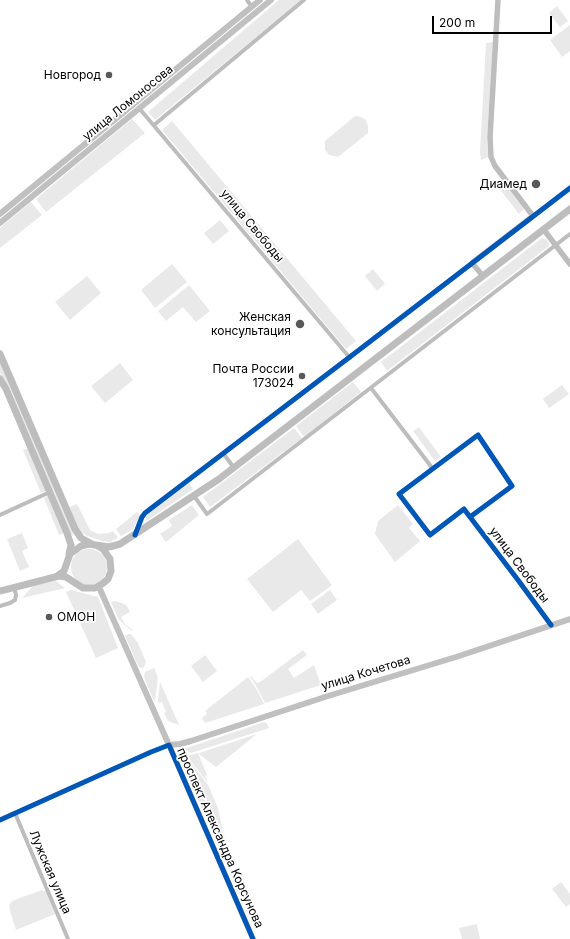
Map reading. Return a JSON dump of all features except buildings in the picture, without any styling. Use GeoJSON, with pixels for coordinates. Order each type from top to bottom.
{"type":"FeatureCollection","features":[{"type":"Feature","properties":{"kind":"main road","name":"улица Ломоносова"},"geometry":{"type":"LineString","coordinates":[[0,214],[139,108],[260,0]]}},
{"type":"Feature","properties":{"kind":"main road","name":"улица Ломоносова"},"geometry":{"type":"LineString","coordinates":[[0,223],[96,140],[191,61],[271,0]]}},
{"type":"Feature","properties":{"kind":"main road"},"geometry":{"type":"LineString","coordinates":[[57,576],[62,572],[68,560],[77,548],[85,544],[109,547],[117,546],[234,468],[570,209]]}},
{"type":"Feature","properties":{"kind":"main road"},"geometry":{"type":"LineString","coordinates":[[0,354],[75,529],[84,540],[103,549],[108,556],[111,567]]}},
{"type":"Feature","properties":{"kind":"main road"},"geometry":{"type":"LineString","coordinates":[[0,379],[6,389],[70,540],[71,549],[68,560],[68,575],[76,585]]}},
{"type":"Feature","properties":{"kind":"main road"},"geometry":{"type":"LineString","coordinates":[[0,591],[57,576],[64,576],[76,585],[87,589],[99,587],[108,579],[114,554],[124,542]]}},
{"type":"Feature","properties":{"kind":"main road","name":"проспект Александра Корсунова"},"geometry":{"type":"LineString","coordinates":[[99,587],[169,745]]}},
{"type":"Feature","properties":{"kind":"main road","name":"улица Кочетова"},"geometry":{"type":"LineString","coordinates":[[169,745],[191,741],[570,619]]}},
{"type":"Feature","properties":{"kind":"street"},"geometry":{"type":"LineString","coordinates":[[247,0],[252,7]]}},
{"type":"Feature","properties":{"kind":"street"},"geometry":{"type":"LineString","coordinates":[[154,125],[304,0]]}},
{"type":"Feature","properties":{"kind":"street"},"geometry":{"type":"LineString","coordinates":[[498,0],[490,137],[491,157],[495,166],[533,216]]}},
{"type":"Feature","properties":{"kind":"street","name":"улица Свободы"},"geometry":{"type":"LineString","coordinates":[[139,108],[350,358]]}},
{"type":"Feature","properties":{"kind":"street"},"geometry":{"type":"LineString","coordinates":[[135,535],[145,513],[350,358],[570,188]]}},
{"type":"Feature","properties":{"kind":"street"},"geometry":{"type":"LineString","coordinates":[[544,230],[570,264]]}},
{"type":"Feature","properties":{"kind":"street"},"geometry":{"type":"LineString","coordinates":[[194,496],[207,514],[570,234]]}},
{"type":"Feature","properties":{"kind":"street"},"geometry":{"type":"LineString","coordinates":[[472,263],[483,276]]}},
{"type":"Feature","properties":{"kind":"street"},"geometry":{"type":"LineString","coordinates":[[371,388],[433,469]]}},
{"type":"Feature","properties":{"kind":"street","name":"улица Свободы"},"geometry":{"type":"LineString","coordinates":[[470,517],[512,486],[478,436],[399,494],[430,535],[464,509],[470,517],[551,625]]}},
{"type":"Feature","properties":{"kind":"street"},"geometry":{"type":"LineString","coordinates":[[223,453],[234,468]]}},
{"type":"Feature","properties":{"kind":"street"},"geometry":{"type":"LineString","coordinates":[[0,515],[50,492]]}},
{"type":"Feature","properties":{"kind":"street"},"geometry":{"type":"LineString","coordinates":[[0,606],[15,600],[16,595],[14,588]]}},
{"type":"Feature","properties":{"kind":"street"},"geometry":{"type":"LineString","coordinates":[[0,820],[169,745]]}},
{"type":"Feature","properties":{"kind":"street","name":"проспект Александра Корсунова"},"geometry":{"type":"LineString","coordinates":[[169,745],[253,939]]}},
{"type":"Feature","properties":{"kind":"street","name":"Лужская улица"},"geometry":{"type":"LineString","coordinates":[[15,813],[68,939]]}},
{"type":"Feature","properties":{"kind":"shaded area"},"geometry":{"type":"Polygon","coordinates":[[[279,0],[301,0],[155,120],[148,112],[279,0]]]}},
{"type":"Feature","properties":{"kind":"shaded area"},"geometry":{"type":"Polygon","coordinates":[[[557,6],[568,21],[560,27],[549,13],[557,6]]]}},
{"type":"Feature","properties":{"kind":"shaded area"},"geometry":{"type":"Polygon","coordinates":[[[570,25],[570,51],[562,57],[550,40],[570,25]]]}},
{"type":"Feature","properties":{"kind":"shaded area"},"geometry":{"type":"Polygon","coordinates":[[[493,42],[487,140],[488,157],[481,160],[480,152],[486,43],[493,42]]]}},
{"type":"Feature","properties":{"kind":"shaded area"},"geometry":{"type":"Polygon","coordinates":[[[355,116],[366,120],[368,133],[338,157],[329,155],[325,150],[325,141],[355,116]]]}},
{"type":"Feature","properties":{"kind":"shaded area"},"geometry":{"type":"Polygon","coordinates":[[[132,119],[145,133],[46,212],[36,199],[132,119]]]}},
{"type":"Feature","properties":{"kind":"shaded area"},"geometry":{"type":"Polygon","coordinates":[[[172,121],[356,341],[346,349],[162,130],[172,121]]]}},
{"type":"Feature","properties":{"kind":"shaded area"},"geometry":{"type":"Polygon","coordinates":[[[502,180],[524,209],[519,214],[496,184],[502,180]]]}},
{"type":"Feature","properties":{"kind":"shaded area"},"geometry":{"type":"Polygon","coordinates":[[[31,202],[42,215],[0,248],[0,228],[31,202]]]}},
{"type":"Feature","properties":{"kind":"shaded area"},"geometry":{"type":"Polygon","coordinates":[[[220,220],[229,231],[213,244],[204,233],[220,220]]]}},
{"type":"Feature","properties":{"kind":"shaded area"},"geometry":{"type":"Polygon","coordinates":[[[542,238],[546,239],[549,246],[387,371],[381,362],[542,238]]]}},
{"type":"Feature","properties":{"kind":"shaded area"},"geometry":{"type":"Polygon","coordinates":[[[172,264],[187,282],[155,308],[141,290],[172,264]]]}},
{"type":"Feature","properties":{"kind":"shaded area"},"geometry":{"type":"Polygon","coordinates":[[[373,269],[385,284],[377,291],[365,276],[373,269]]]}},
{"type":"Feature","properties":{"kind":"shaded area"},"geometry":{"type":"Polygon","coordinates":[[[87,276],[101,293],[70,320],[55,302],[87,276]]]}},
{"type":"Feature","properties":{"kind":"shaded area"},"geometry":{"type":"Polygon","coordinates":[[[189,285],[210,311],[196,322],[183,307],[166,321],[158,311],[189,285]]]}},
{"type":"Feature","properties":{"kind":"shaded area"},"geometry":{"type":"Polygon","coordinates":[[[0,360],[74,534],[71,535],[0,373],[0,360]]]}},
{"type":"Feature","properties":{"kind":"shaded area"},"geometry":{"type":"Polygon","coordinates":[[[120,363],[133,380],[105,403],[91,386],[120,363]]]}},
{"type":"Feature","properties":{"kind":"shaded area"},"geometry":{"type":"Polygon","coordinates":[[[353,382],[361,392],[304,437],[296,426],[353,382]]]}},
{"type":"Feature","properties":{"kind":"shaded area"},"geometry":{"type":"Polygon","coordinates":[[[562,385],[569,394],[549,408],[543,399],[562,385]]]}},
{"type":"Feature","properties":{"kind":"shaded area"},"geometry":{"type":"Polygon","coordinates":[[[419,427],[441,457],[435,461],[413,431],[419,427]]]}},
{"type":"Feature","properties":{"kind":"shaded area"},"geometry":{"type":"Polygon","coordinates":[[[294,428],[302,438],[210,507],[203,497],[294,428]]]}},
{"type":"Feature","properties":{"kind":"shaded area"},"geometry":{"type":"Polygon","coordinates":[[[29,448],[46,491],[41,493],[23,450],[29,448]]]}},
{"type":"Feature","properties":{"kind":"shaded area"},"geometry":{"type":"Polygon","coordinates":[[[189,483],[193,489],[145,522],[147,515],[189,483]]]}},
{"type":"Feature","properties":{"kind":"shaded area"},"geometry":{"type":"Polygon","coordinates":[[[49,495],[64,533],[59,535],[44,498],[49,495]]]}},
{"type":"Feature","properties":{"kind":"shaded area"},"geometry":{"type":"Polygon","coordinates":[[[77,504],[90,530],[98,534],[113,531],[118,538],[110,542],[102,541],[82,533],[77,527],[69,507],[77,504]]]}},
{"type":"Feature","properties":{"kind":"shaded area"},"geometry":{"type":"Polygon","coordinates":[[[192,505],[199,515],[166,542],[160,534],[172,526],[169,520],[192,505]]]}},
{"type":"Feature","properties":{"kind":"shaded area"},"geometry":{"type":"Polygon","coordinates":[[[398,505],[413,524],[409,528],[420,541],[395,562],[375,534],[378,521],[398,505]]]}},
{"type":"Feature","properties":{"kind":"shaded area"},"geometry":{"type":"Polygon","coordinates":[[[137,512],[140,516],[133,529],[121,536],[116,529],[137,512]]]}},
{"type":"Feature","properties":{"kind":"shaded area"},"geometry":{"type":"Polygon","coordinates":[[[22,533],[28,548],[22,551],[29,567],[20,571],[7,539],[22,533]]]}},
{"type":"Feature","properties":{"kind":"shaded area"},"geometry":{"type":"Polygon","coordinates":[[[298,539],[332,585],[310,601],[301,590],[273,612],[247,579],[298,539]]]}},
{"type":"Feature","properties":{"kind":"shaded area"},"geometry":{"type":"Polygon","coordinates":[[[93,549],[102,554],[106,560],[106,574],[102,580],[93,585],[85,585],[76,580],[72,574],[71,563],[76,554],[82,550],[93,549]]]}},
{"type":"Feature","properties":{"kind":"shaded area"},"geometry":{"type":"Polygon","coordinates":[[[56,581],[65,588],[22,598],[33,586],[56,581]]]}},
{"type":"Feature","properties":{"kind":"shaded area"},"geometry":{"type":"Polygon","coordinates":[[[71,590],[98,597],[118,648],[96,658],[66,592],[71,590]]]}},
{"type":"Feature","properties":{"kind":"shaded area"},"geometry":{"type":"Polygon","coordinates":[[[330,590],[337,600],[318,614],[311,604],[330,590]]]}},
{"type":"Feature","properties":{"kind":"shaded area"},"geometry":{"type":"Polygon","coordinates":[[[115,601],[127,606],[130,612],[121,617],[125,624],[133,630],[132,631],[119,620],[111,602],[115,601]]]}},
{"type":"Feature","properties":{"kind":"shaded area"},"geometry":{"type":"Polygon","coordinates":[[[131,634],[138,643],[146,662],[144,667],[141,668],[138,666],[125,636],[131,634]]]}},
{"type":"Feature","properties":{"kind":"shaded area"},"geometry":{"type":"Polygon","coordinates":[[[303,650],[307,655],[288,669],[294,678],[314,665],[321,685],[265,703],[250,677],[251,676],[257,683],[260,682],[303,650]]]}},
{"type":"Feature","properties":{"kind":"shaded area"},"geometry":{"type":"Polygon","coordinates":[[[205,655],[217,671],[203,682],[191,666],[205,655]]]}},
{"type":"Feature","properties":{"kind":"shaded area"},"geometry":{"type":"Polygon","coordinates":[[[154,668],[158,678],[155,701],[144,677],[145,672],[154,668]]]}},
{"type":"Feature","properties":{"kind":"shaded area"},"geometry":{"type":"Polygon","coordinates":[[[248,677],[264,704],[205,723],[202,718],[207,714],[205,711],[248,677]]]}},
{"type":"Feature","properties":{"kind":"shaded area"},"geometry":{"type":"Polygon","coordinates":[[[160,682],[179,725],[168,721],[164,713],[166,712],[162,702],[159,703],[160,682]]]}},
{"type":"Feature","properties":{"kind":"shaded area"},"geometry":{"type":"Polygon","coordinates":[[[264,722],[267,723],[269,728],[191,753],[184,749],[264,722]]]}},
{"type":"Feature","properties":{"kind":"shaded area"},"geometry":{"type":"Polygon","coordinates":[[[257,734],[216,767],[199,753],[257,734]]]}},
{"type":"Feature","properties":{"kind":"shaded area"},"geometry":{"type":"Polygon","coordinates":[[[198,753],[207,775],[205,776],[208,783],[187,756],[198,753]]]}},
{"type":"Feature","properties":{"kind":"shaded area"},"geometry":{"type":"Polygon","coordinates":[[[186,757],[226,848],[222,849],[218,845],[180,759],[186,757]]]}},
{"type":"Feature","properties":{"kind":"shaded area"},"geometry":{"type":"Polygon","coordinates":[[[190,761],[208,785],[218,808],[225,841],[190,761]]]}},
{"type":"Feature","properties":{"kind":"shaded area"},"geometry":{"type":"Polygon","coordinates":[[[561,882],[570,894],[570,904],[566,907],[552,889],[561,882]]]}},
{"type":"Feature","properties":{"kind":"shaded area"},"geometry":{"type":"Polygon","coordinates":[[[42,890],[43,892],[46,890],[55,914],[16,930],[9,907],[10,904],[12,901],[42,890]]]}},
{"type":"Feature","properties":{"kind":"shaded area"},"geometry":{"type":"Polygon","coordinates":[[[477,924],[480,939],[462,939],[459,928],[477,924]]]}},
{"type":"Feature","properties":{"kind":"cycle path"},"geometry":{"type":"LineString","coordinates":[[135,535],[145,513],[570,188]]}},
{"type":"Feature","properties":{"kind":"cycle path"},"geometry":{"type":"LineString","coordinates":[[470,517],[512,486],[478,435],[399,494],[430,535],[464,509],[470,517],[518,580],[551,625]]}},
{"type":"Feature","properties":{"kind":"cycle path"},"geometry":{"type":"LineString","coordinates":[[0,820],[169,745],[253,939]]}},
{"type":"Feature","properties":{"kind":"place","name":"Новгород"},"geometry":{"type":"Point","coordinates":[109,75]}},
{"type":"Feature","properties":{"kind":"place","name":"Диамед"},"geometry":{"type":"Point","coordinates":[536,184]}},
{"type":"Feature","properties":{"kind":"place","name":"Женская консультация"},"geometry":{"type":"Point","coordinates":[300,324]}},
{"type":"Feature","properties":{"kind":"place","name":"Почта России 173024"},"geometry":{"type":"Point","coordinates":[302,376]}},
{"type":"Feature","properties":{"kind":"place","name":"ОМОН"},"geometry":{"type":"Point","coordinates":[49,617]}}]}
